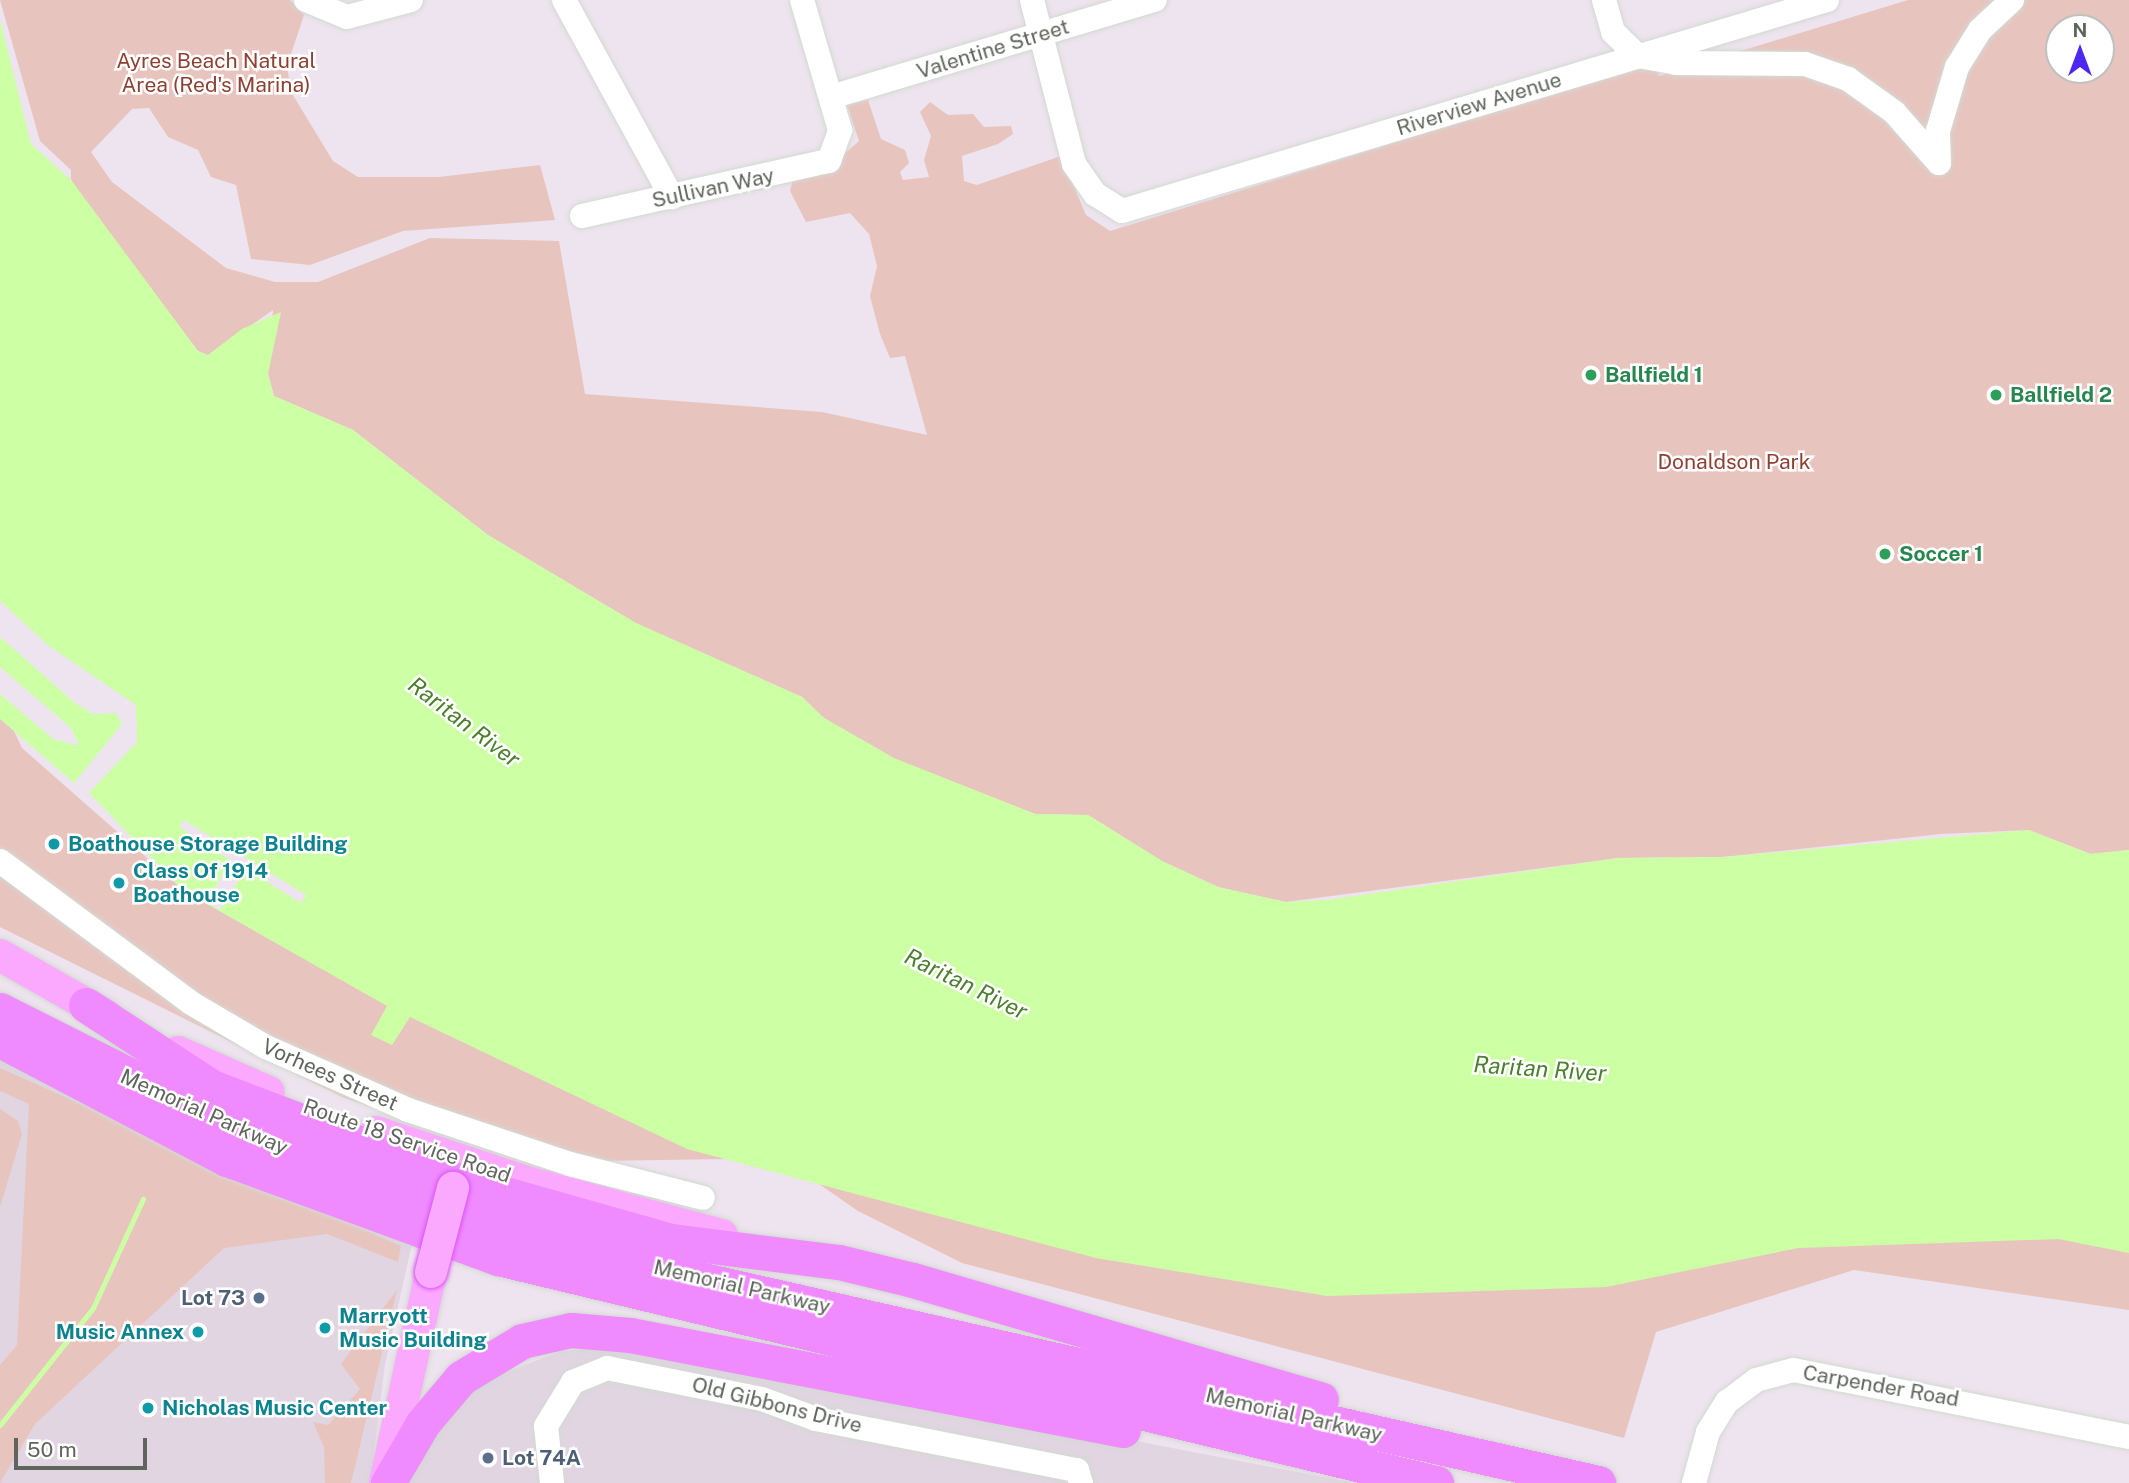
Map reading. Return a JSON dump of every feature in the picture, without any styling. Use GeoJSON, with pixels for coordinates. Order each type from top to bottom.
{"type":"FeatureCollection","features":[{"type":"Feature","properties":{"kind":"highway"},"geometry":{"type":"LineString","coordinates":[[86,1006],[212,1087],[455,1184],[672,1241],[839,1262],[1124,1339],[1518,1463],[1598,1483]]}},
{"type":"Feature","properties":{"kind":"highway","name":"Memorial Parkway"},"geometry":{"type":"LineString","coordinates":[[0,1010],[239,1130],[513,1230],[690,1277],[1518,1463]]}},
{"type":"Feature","properties":{"kind":"highway","name":"Memorial Parkway"},"geometry":{"type":"LineString","coordinates":[[0,1040],[227,1159],[404,1228],[571,1279],[1392,1472]]}},
{"type":"Feature","properties":{"kind":"highway"},"geometry":{"type":"LineString","coordinates":[[0,1059],[130,1125],[227,1159]]}},
{"type":"Feature","properties":{"kind":"highway"},"geometry":{"type":"LineString","coordinates":[[386,1483],[432,1410],[475,1367],[522,1341],[586,1330],[1266,1462],[1392,1472],[1436,1483]]}},
{"type":"Feature","properties":{"kind":"main road","name":"Route 18 Service Road"},"geometry":{"type":"LineString","coordinates":[[0,956],[86,1006],[239,1079],[393,1138],[608,1206],[839,1262]]}},
{"type":"Feature","properties":{"kind":"main road"},"geometry":{"type":"LineString","coordinates":[[386,1483],[431,1272],[455,1184]]}},
{"type":"Feature","properties":{"kind":"street"},"geometry":{"type":"LineString","coordinates":[[306,0],[347,17],[411,0]]}},
{"type":"Feature","properties":{"kind":"street"},"geometry":{"type":"LineString","coordinates":[[564,0],[672,197]]}},
{"type":"Feature","properties":{"kind":"street"},"geometry":{"type":"LineString","coordinates":[[802,0],[831,97]]}},
{"type":"Feature","properties":{"kind":"street"},"geometry":{"type":"LineString","coordinates":[[1032,0],[1042,34]]}},
{"type":"Feature","properties":{"kind":"street","name":"Valentine Street"},"geometry":{"type":"LineString","coordinates":[[831,97],[1155,0]]}},
{"type":"Feature","properties":{"kind":"street"},"geometry":{"type":"LineString","coordinates":[[1604,0],[1613,33],[1638,56],[1829,70],[1894,112],[1939,163],[1938,131],[1957,67],[1980,30],[2012,0]]}},
{"type":"Feature","properties":{"kind":"street","name":"Riverview Avenue"},"geometry":{"type":"LineString","coordinates":[[1042,34],[1074,164],[1095,194],[1132,211],[1827,0]]}},
{"type":"Feature","properties":{"kind":"street","name":"Sullivan Way"},"geometry":{"type":"LineString","coordinates":[[582,216],[822,165],[838,149],[831,97]]}},
{"type":"Feature","properties":{"kind":"street","name":"Vorhees Street"},"geometry":{"type":"LineString","coordinates":[[0,862],[191,1003],[266,1047],[408,1110],[570,1164],[704,1198]]}},
{"type":"Feature","properties":{"kind":"street","name":"Old Gibbons Drive"},"geometry":{"type":"LineString","coordinates":[[552,1483],[545,1426],[573,1382],[607,1368],[762,1399],[816,1419],[1077,1469],[1081,1483]]}},
{"type":"Feature","properties":{"kind":"street","name":"Carpender Road"},"geometry":{"type":"LineString","coordinates":[[1694,1483],[1708,1432],[1727,1402],[1756,1380],[1794,1370],[2129,1437]]}},
{"type":"Feature","properties":{"kind":"shaded area"},"geometry":{"type":"Polygon","coordinates":[[[0,1059],[412,1244],[385,1365],[370,1483],[0,1483],[0,1059]]]}},
{"type":"Feature","properties":{"kind":"shaded area"},"geometry":{"type":"Polygon","coordinates":[[[623,1346],[701,1357],[1354,1483],[380,1483],[411,1445],[484,1381],[561,1351],[623,1346]]]}},
{"type":"Feature","properties":{"kind":"green space","name":"Donaldson Park"},"geometry":{"type":"Polygon","coordinates":[[[0,0],[290,0],[304,15],[287,66],[291,92],[333,161],[358,177],[439,177],[540,165],[555,220],[403,231],[310,265],[251,259],[236,185],[211,177],[198,150],[168,137],[149,108],[132,109],[91,152],[112,182],[226,268],[275,282],[318,282],[430,238],[559,241],[585,394],[822,412],[927,435],[905,356],[890,358],[880,334],[870,296],[877,266],[869,234],[850,213],[806,222],[790,191],[794,175],[834,163],[859,141],[847,105],[868,100],[881,139],[905,150],[909,163],[900,172],[903,180],[929,177],[924,160],[931,136],[920,112],[930,102],[948,115],[973,114],[984,127],[1011,126],[1013,134],[998,144],[962,156],[964,181],[977,185],[1061,156],[1086,215],[1110,231],[1657,61],[1659,76],[1908,0],[2129,0],[2129,850],[2091,854],[2029,830],[1941,834],[1723,857],[1619,858],[1286,902],[1218,887],[1162,861],[1088,815],[1035,814],[894,759],[824,718],[802,697],[635,623],[488,535],[353,430],[274,396],[268,374],[273,310],[208,355],[198,351],[115,243],[71,180],[71,170],[40,141],[0,0]]]}},
{"type":"Feature","properties":{"kind":"green space"},"geometry":{"type":"Polygon","coordinates":[[[0,701],[22,748],[188,894],[726,1159],[534,1162],[342,1097],[0,927],[0,701]]]}},
{"type":"Feature","properties":{"kind":"green space"},"geometry":{"type":"Polygon","coordinates":[[[0,1068],[401,1246],[398,1262],[327,1234],[224,1248],[35,1424],[0,1483],[0,1365],[17,1345],[29,1104],[0,1091],[0,1068]]]}},
{"type":"Feature","properties":{"kind":"green space"},"geometry":{"type":"Polygon","coordinates":[[[0,1109],[18,1121],[22,1134],[0,1207],[0,1109]]]}},
{"type":"Feature","properties":{"kind":"green space"},"geometry":{"type":"Polygon","coordinates":[[[809,1177],[2129,1230],[2129,1310],[1854,1270],[1656,1332],[1624,1438],[962,1263],[858,1211],[809,1177]]]}},
{"type":"Feature","properties":{"kind":"green space"},"geometry":{"type":"Polygon","coordinates":[[[397,1290],[351,1483],[325,1483],[324,1447],[313,1422],[328,1425],[360,1389],[341,1364],[397,1290]]]}},
{"type":"Feature","properties":{"kind":"water","name":"Raritan River"},"geometry":{"type":"Polygon","coordinates":[[[0,20],[31,144],[71,180],[198,351],[208,355],[242,329],[281,312],[268,374],[274,396],[353,430],[488,535],[636,623],[802,697],[824,718],[894,758],[1035,814],[1088,815],[1162,861],[1218,887],[1286,902],[1327,900],[1618,858],[1723,857],[2029,830],[2090,854],[2129,850],[2129,1253],[2058,1239],[1798,1248],[1606,1287],[1327,1296],[1096,1258],[687,1149],[410,1017],[392,1045],[371,1035],[387,1006],[184,891],[89,793],[137,742],[136,705],[49,646],[0,601],[0,20]]]}},
{"type":"Feature","properties":{"kind":"water"},"geometry":{"type":"Polygon","coordinates":[[[0,637],[75,703],[93,714],[116,713],[122,724],[74,783],[0,719],[0,694],[53,739],[79,746],[71,728],[0,667],[0,637]]]}},
{"type":"Feature","properties":{"kind":"pier"},"geometry":{"type":"Polygon","coordinates":[[[184,820],[306,895],[301,903],[246,869],[220,910],[207,903],[230,860],[179,827],[184,820]]]}},
{"type":"Feature","properties":{"kind":"waterway"},"geometry":{"type":"LineString","coordinates":[[0,1425],[93,1308],[143,1199]]}},
{"type":"Feature","properties":{"kind":"place","name":"Ballfield 1"},"geometry":{"type":"Point","coordinates":[1591,375]}},
{"type":"Feature","properties":{"kind":"place","name":"Ballfield 2"},"geometry":{"type":"Point","coordinates":[1996,395]}},
{"type":"Feature","properties":{"kind":"place","name":"Soccer 1"},"geometry":{"type":"Point","coordinates":[1885,554]}},
{"type":"Feature","properties":{"kind":"place","name":"Boathouse Storage Building"},"geometry":{"type":"Point","coordinates":[54,844]}},
{"type":"Feature","properties":{"kind":"place","name":"Class Of 1914 Boathouse"},"geometry":{"type":"Point","coordinates":[119,883]}},
{"type":"Feature","properties":{"kind":"place","name":"Lot 73"},"geometry":{"type":"Point","coordinates":[259,1298]}},
{"type":"Feature","properties":{"kind":"place","name":"Marryott Music Building"},"geometry":{"type":"Point","coordinates":[325,1328]}},
{"type":"Feature","properties":{"kind":"place","name":"Music Annex"},"geometry":{"type":"Point","coordinates":[198,1332]}},
{"type":"Feature","properties":{"kind":"place","name":"Nicholas Music Center"},"geometry":{"type":"Point","coordinates":[148,1408]}},
{"type":"Feature","properties":{"kind":"place","name":"Lot 74A"},"geometry":{"type":"Point","coordinates":[488,1458]}},
{"type":"Feature","properties":{"kind":"park label","name":"Ayres Beach Natural Area (Red's Marina)"},"geometry":{"type":"Point","coordinates":[216,73]}}]}
